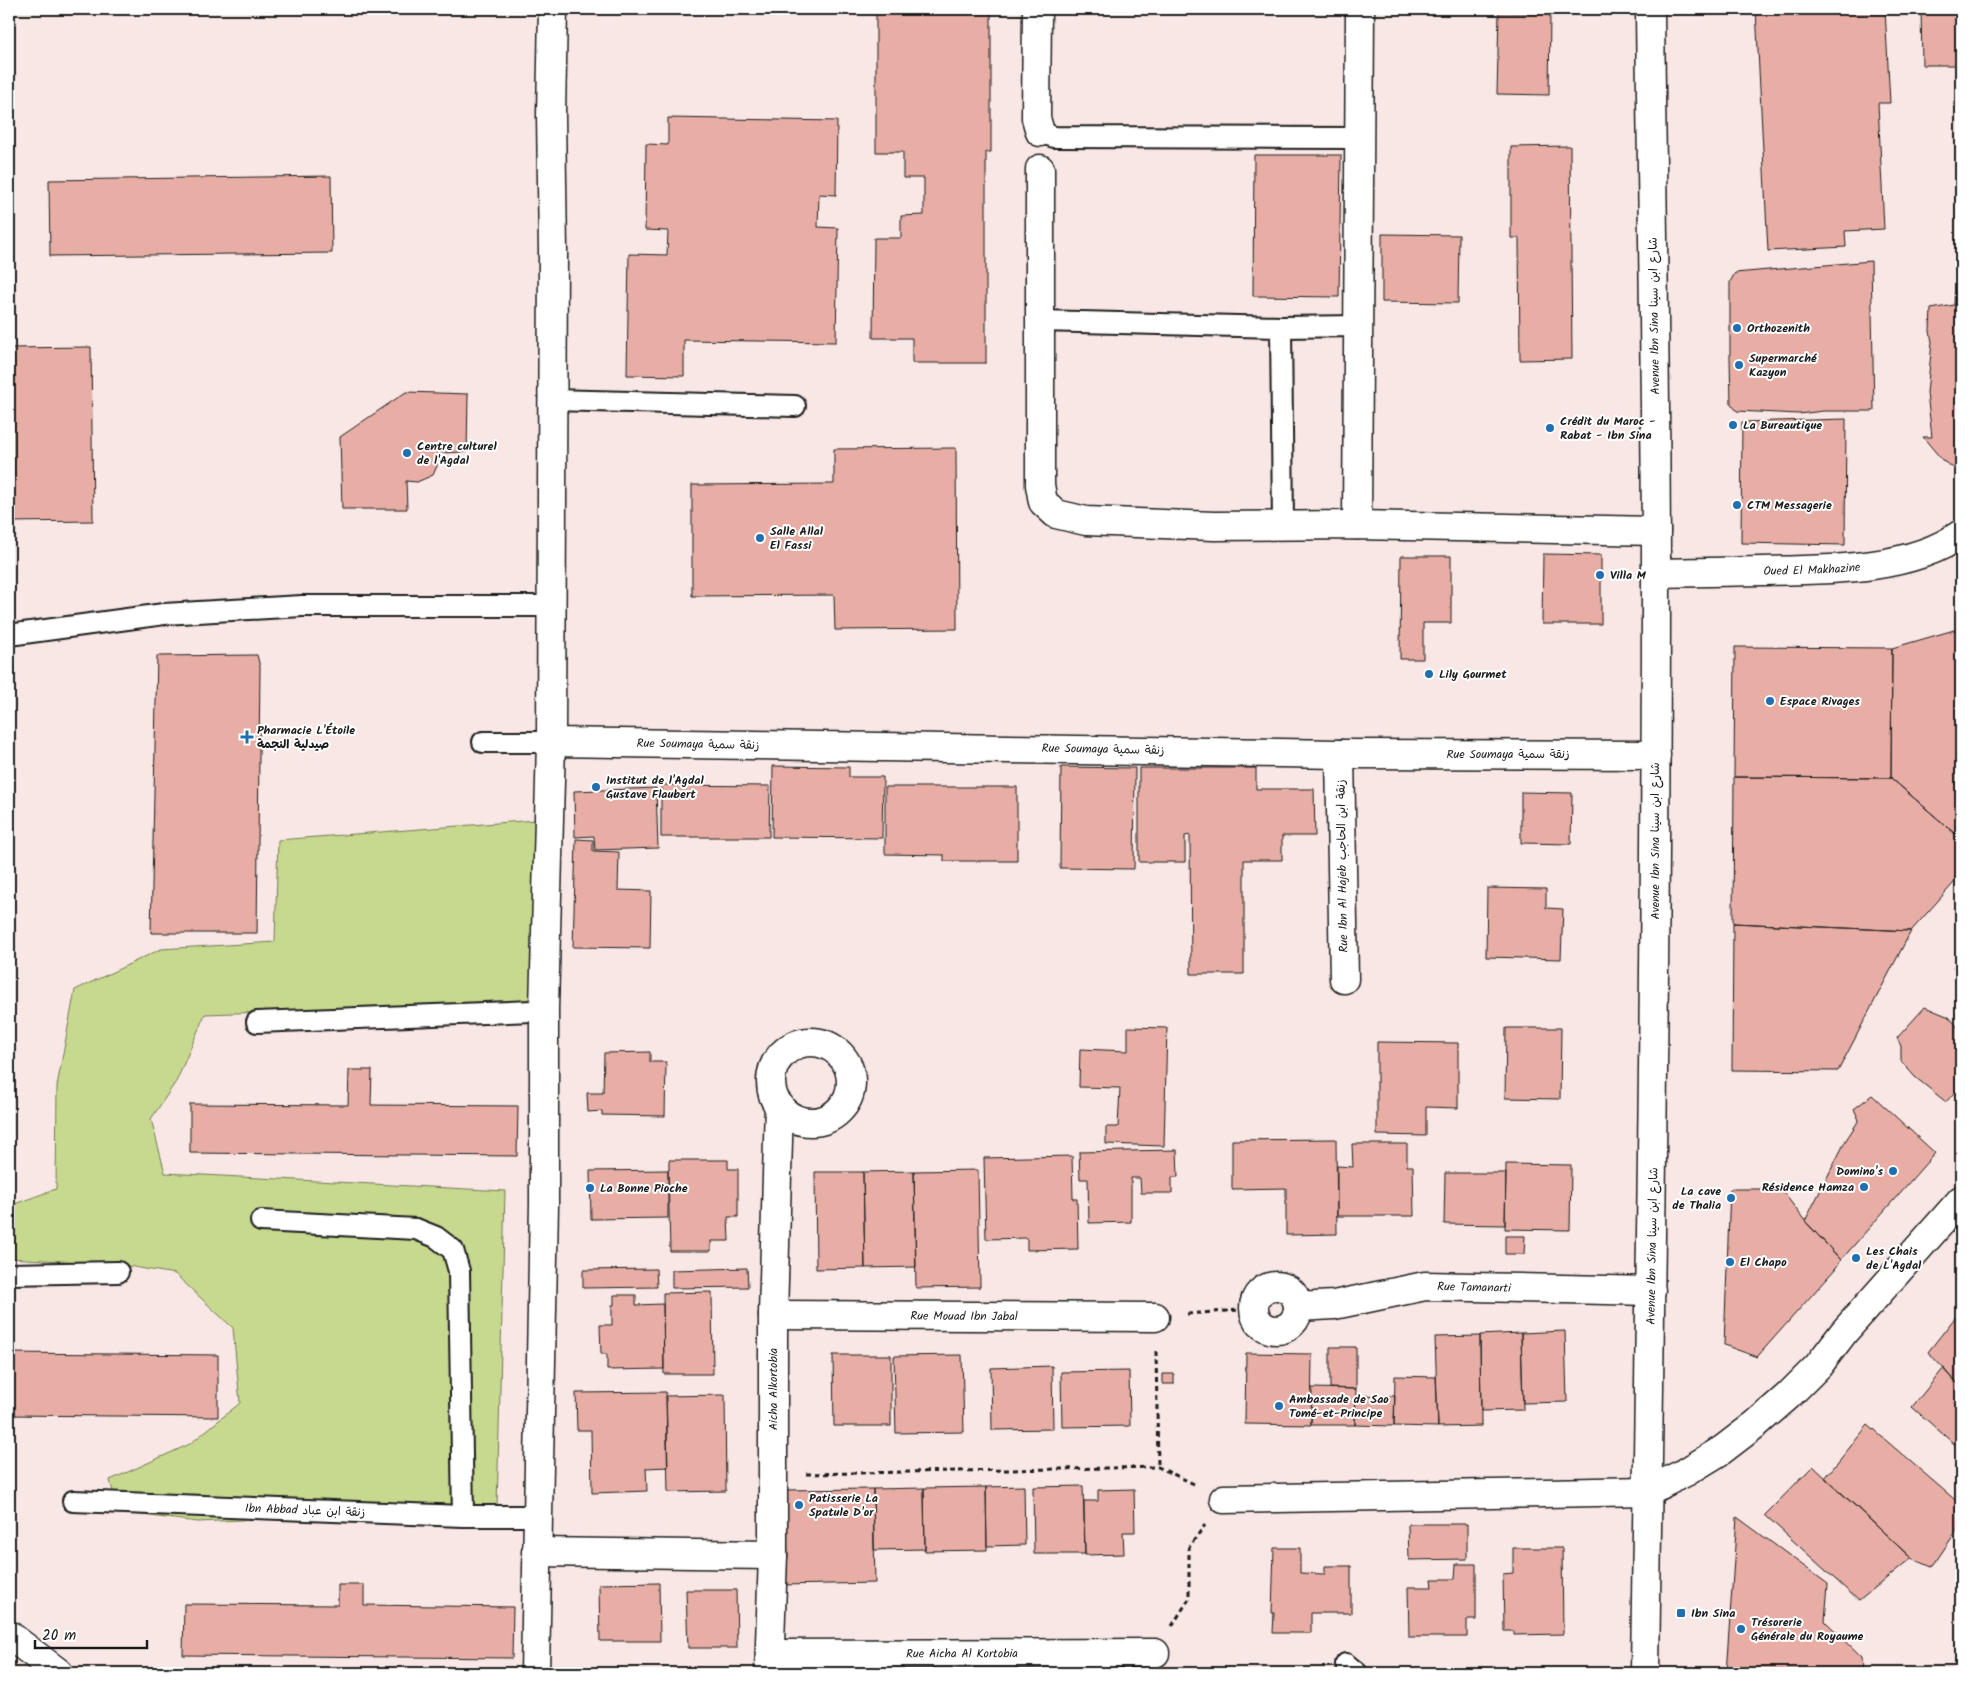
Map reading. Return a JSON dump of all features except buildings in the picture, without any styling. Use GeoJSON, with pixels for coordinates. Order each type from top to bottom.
{"type":"FeatureCollection","features":[{"type":"Feature","properties":{"kind":"street"},"geometry":{"type":"LineString","coordinates":[[535,1673],[544,1204],[544,1009],[551,742],[551,115],[553,9]]}},
{"type":"Feature","properties":{"kind":"street"},"geometry":{"type":"LineString","coordinates":[[1037,9],[1036,118],[1040,132]]}},
{"type":"Feature","properties":{"kind":"street"},"geometry":{"type":"LineString","coordinates":[[1358,525],[1360,9]]}},
{"type":"Feature","properties":{"kind":"street","name":"Avenue Ibn Sina شارع ابن سينا"},"geometry":{"type":"LineString","coordinates":[[1645,1673],[1656,755],[1656,531],[1650,9]]}},
{"type":"Feature","properties":{"kind":"street"},"geometry":{"type":"LineString","coordinates":[[1040,169],[1040,485],[1043,502],[1056,514],[1086,521],[1214,526],[1358,525],[1656,531]]}},
{"type":"Feature","properties":{"kind":"street","name":"Oued El Makhazine"},"geometry":{"type":"LineString","coordinates":[[1656,573],[1801,570],[1873,565],[1902,560],[1923,553],[1961,534]]}},
{"type":"Feature","properties":{"kind":"street","name":"Rue Soumaya زنقة سمية"},"geometry":{"type":"LineString","coordinates":[[551,742],[1340,754],[1656,755]]}},
{"type":"Feature","properties":{"kind":"street","name":"Rue Ibn Al Hajeb زنقة ابن الحاجب"},"geometry":{"type":"LineString","coordinates":[[1340,754],[1344,979]]}},
{"type":"Feature","properties":{"kind":"street","name":"Aicha Alkortobia"},"geometry":{"type":"LineString","coordinates":[[770,1664],[773,1555],[772,1315],[779,1105]]}},
{"type":"Feature","properties":{"kind":"street"},"geometry":{"type":"LineString","coordinates":[[1224,1499],[1648,1491],[1686,1472],[1722,1450],[1788,1396],[1818,1366],[1844,1332],[1961,1200]]}},
{"type":"Feature","properties":{"kind":"street","name":"Rue Tamanarti"},"geometry":{"type":"LineString","coordinates":[[1253,1309],[1256,1318],[1262,1326],[1272,1330],[1282,1329],[1291,1324],[1296,1316],[1298,1307],[1334,1305],[1425,1286],[1651,1291]]}},
{"type":"Feature","properties":{"kind":"street","name":"Rue Mouad Ibn Jabal"},"geometry":{"type":"LineString","coordinates":[[772,1315],[1155,1317]]}},
{"type":"Feature","properties":{"kind":"street"},"geometry":{"type":"LineString","coordinates":[[536,1552],[773,1555]]}},
{"type":"Feature","properties":{"kind":"street"},"geometry":{"type":"LineString","coordinates":[[9,1635],[59,1673]]}},
{"type":"Feature","properties":{"kind":"street","name":"Rue Aicha Al Kortobia"},"geometry":{"type":"LineString","coordinates":[[770,1664],[1155,1653]]}},
{"type":"Feature","properties":{"kind":"lane"},"geometry":{"type":"LineString","coordinates":[[1040,132],[1054,136],[1360,138]]}},
{"type":"Feature","properties":{"kind":"lane"},"geometry":{"type":"LineString","coordinates":[[1040,321],[1281,327],[1360,326]]}},
{"type":"Feature","properties":{"kind":"lane"},"geometry":{"type":"LineString","coordinates":[[1281,327],[1283,525]]}},
{"type":"Feature","properties":{"kind":"lane"},"geometry":{"type":"LineString","coordinates":[[552,400],[795,406]]}},
{"type":"Feature","properties":{"kind":"lane"},"geometry":{"type":"LineString","coordinates":[[11,637],[164,614],[292,606],[552,606]]}},
{"type":"Feature","properties":{"kind":"lane"},"geometry":{"type":"LineString","coordinates":[[483,742],[551,742]]}},
{"type":"Feature","properties":{"kind":"lane"},"geometry":{"type":"LineString","coordinates":[[256,1022],[532,1012],[544,1009]]}},
{"type":"Feature","properties":{"kind":"lane"},"geometry":{"type":"LineString","coordinates":[[260,1221],[416,1229],[436,1237],[453,1250],[459,1272],[464,1516]]}},
{"type":"Feature","properties":{"kind":"lane"},"geometry":{"type":"LineString","coordinates":[[9,1274],[118,1272]]}},
{"type":"Feature","properties":{"kind":"lane","name":"Ibn Abbad زنقة ابن عباد"},"geometry":{"type":"LineString","coordinates":[[73,1501],[464,1516],[537,1516]]}},
{"type":"Feature","properties":{"kind":"path"},"geometry":{"type":"LineString","coordinates":[[1158,1468],[1155,1317],[1253,1309]]}},
{"type":"Feature","properties":{"kind":"path"},"geometry":{"type":"LineString","coordinates":[[773,1475],[1158,1468],[1224,1499],[1189,1547],[1189,1599],[1155,1653]]}},
{"type":"Feature","properties":{"kind":"green space"},"geometry":{"type":"Polygon","coordinates":[[[536,820],[531,1003],[205,1014],[177,1080],[151,1119],[165,1173],[505,1191],[497,1508],[198,1522],[118,1512],[110,1480],[190,1444],[240,1403],[233,1328],[175,1274],[116,1264],[9,1258],[9,1206],[56,1189],[57,1086],[75,990],[161,949],[275,942],[278,840],[536,820]]]}},
{"type":"Feature","properties":{"kind":"place","name":"Orthozenith"},"geometry":{"type":"Point","coordinates":[1737,328]}},
{"type":"Feature","properties":{"kind":"place","name":"Supermarché Kazyon"},"geometry":{"type":"Point","coordinates":[1739,365]}},
{"type":"Feature","properties":{"kind":"place","name":"La Bureautique"},"geometry":{"type":"Point","coordinates":[1733,425]}},
{"type":"Feature","properties":{"kind":"place","name":"Crédit du Maroc - Rabat - Ibn Sina"},"geometry":{"type":"Point","coordinates":[1550,428]}},
{"type":"Feature","properties":{"kind":"place","name":"Centre culturel de l'Agdal"},"geometry":{"type":"Point","coordinates":[407,453]}},
{"type":"Feature","properties":{"kind":"place","name":"CTM Messagerie"},"geometry":{"type":"Point","coordinates":[1737,505]}},
{"type":"Feature","properties":{"kind":"place","name":"Salle Allal El Fassi"},"geometry":{"type":"Point","coordinates":[760,538]}},
{"type":"Feature","properties":{"kind":"place","name":"Villa M"},"geometry":{"type":"Point","coordinates":[1600,575]}},
{"type":"Feature","properties":{"kind":"place","name":"Lily Gourmet"},"geometry":{"type":"Point","coordinates":[1429,674]}},
{"type":"Feature","properties":{"kind":"place","name":"Espace Rivages"},"geometry":{"type":"Point","coordinates":[1770,701]}},
{"type":"Feature","properties":{"kind":"place","name":"Pharmacie L'Étoile صيدلية النجمة"},"geometry":{"type":"Point","coordinates":[247,737]}},
{"type":"Feature","properties":{"kind":"place","name":"Institut de l'Agdal Gustave Flaubert"},"geometry":{"type":"Point","coordinates":[596,787]}},
{"type":"Feature","properties":{"kind":"place","name":"Domino's"},"geometry":{"type":"Point","coordinates":[1893,1171]}},
{"type":"Feature","properties":{"kind":"place","name":"Résidence Hamza"},"geometry":{"type":"Point","coordinates":[1864,1187]}},
{"type":"Feature","properties":{"kind":"place","name":"La Bonne Pioche"},"geometry":{"type":"Point","coordinates":[590,1188]}},
{"type":"Feature","properties":{"kind":"place","name":"La cave de Thalia"},"geometry":{"type":"Point","coordinates":[1731,1198]}},
{"type":"Feature","properties":{"kind":"place","name":"Les Chais de L'Agdal"},"geometry":{"type":"Point","coordinates":[1856,1258]}},
{"type":"Feature","properties":{"kind":"place","name":"El Chapo"},"geometry":{"type":"Point","coordinates":[1730,1262]}},
{"type":"Feature","properties":{"kind":"place","name":"Ambassade de Sao Tomé-et-Principe"},"geometry":{"type":"Point","coordinates":[1279,1406]}},
{"type":"Feature","properties":{"kind":"place","name":"Patisserie La Spatule D'or"},"geometry":{"type":"Point","coordinates":[799,1505]}},
{"type":"Feature","properties":{"kind":"place","name":"Ibn Sina"},"geometry":{"type":"Point","coordinates":[1681,1613]}},
{"type":"Feature","properties":{"kind":"place","name":"Trésorerie Générale du Royaume"},"geometry":{"type":"Point","coordinates":[1741,1629]}}]}
